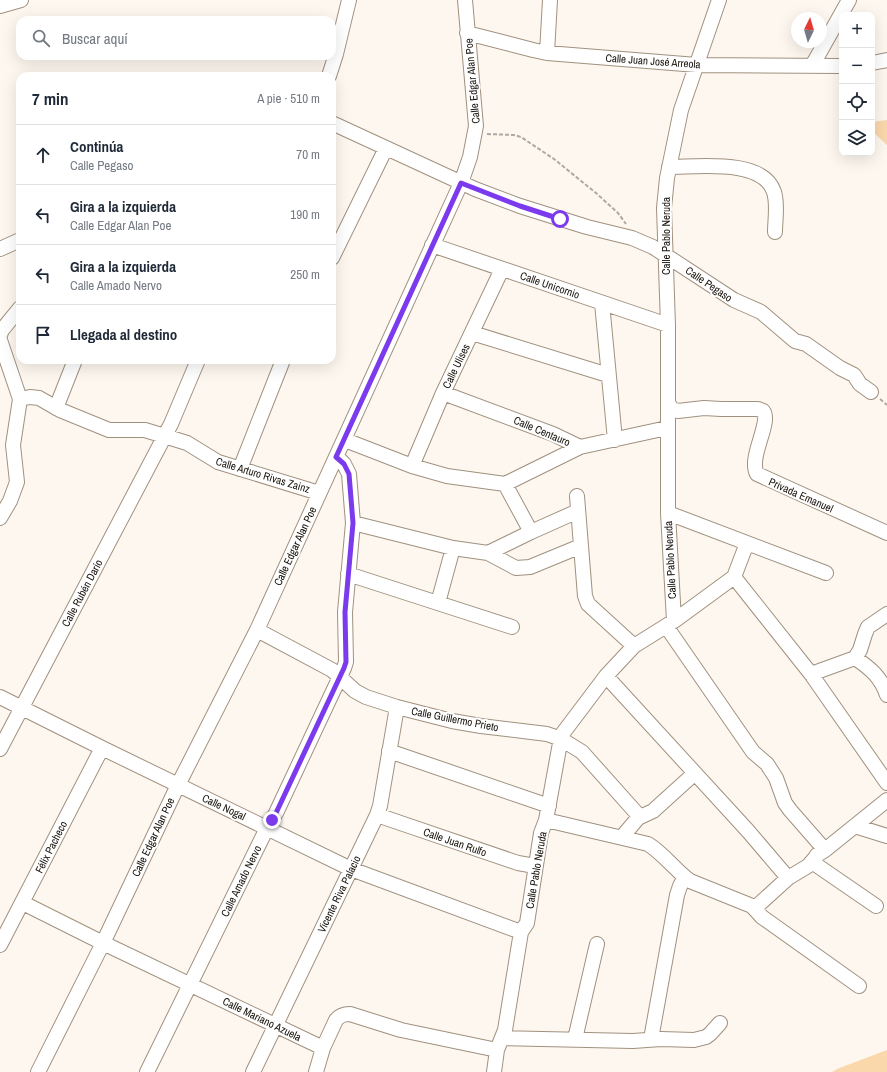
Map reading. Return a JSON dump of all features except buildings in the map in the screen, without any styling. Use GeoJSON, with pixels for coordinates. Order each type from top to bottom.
{"type":"FeatureCollection","features":[{"type":"Feature","properties":{"kind":"street"},"geometry":{"type":"LineString","coordinates":[[0,6],[21,0]]}},
{"type":"Feature","properties":{"kind":"street"},"geometry":{"type":"LineString","coordinates":[[336,54],[349,0]]}},
{"type":"Feature","properties":{"kind":"street","name":"Calle Edgar Alan Poe"},"geometry":{"type":"LineString","coordinates":[[38,1072],[103,943],[178,785],[257,630],[461,183],[476,134],[476,117],[465,0]]}},
{"type":"Feature","properties":{"kind":"street"},"geometry":{"type":"LineString","coordinates":[[547,52],[550,0]]}},
{"type":"Feature","properties":{"kind":"street"},"geometry":{"type":"LineString","coordinates":[[812,66],[849,0]]}},
{"type":"Feature","properties":{"kind":"street","name":"Calle Pablo Neruda"},"geometry":{"type":"LineString","coordinates":[[494,1072],[500,1044],[505,1030],[521,932],[527,923],[541,833],[549,806],[561,739],[569,725],[606,676],[634,646],[670,623],[667,428],[668,325],[664,208],[669,168],[684,101],[697,65],[714,2]]}},
{"type":"Feature","properties":{"kind":"street","name":"Calle Juan José Arreola"},"geometry":{"type":"LineString","coordinates":[[467,33],[533,50],[547,52],[697,65],[839,66]]}},
{"type":"Feature","properties":{"kind":"street"},"geometry":{"type":"LineString","coordinates":[[330,72],[334,60]]}},
{"type":"Feature","properties":{"kind":"street"},"geometry":{"type":"LineString","coordinates":[[875,62],[887,60]]}},
{"type":"Feature","properties":{"kind":"street","name":"Calle Pegaso"},"geometry":{"type":"LineString","coordinates":[[336,125],[461,183],[520,206],[587,227],[632,238],[653,247],[734,300],[766,316],[795,341],[806,344],[840,368],[854,375],[860,384],[871,392]]}},
{"type":"Feature","properties":{"kind":"street"},"geometry":{"type":"LineString","coordinates":[[336,250],[386,148]]}},
{"type":"Feature","properties":{"kind":"street"},"geometry":{"type":"LineString","coordinates":[[669,168],[729,167],[746,169],[760,175],[772,187],[774,193],[775,232]]}},
{"type":"Feature","properties":{"kind":"street"},"geometry":{"type":"LineString","coordinates":[[0,249],[16,242]]}},
{"type":"Feature","properties":{"kind":"street","name":"Calle Unicornio"},"geometry":{"type":"LineString","coordinates":[[432,245],[668,325]]}},
{"type":"Feature","properties":{"kind":"street","name":"Calle Ulises"},"geometry":{"type":"LineString","coordinates":[[412,466],[443,393],[502,269]]}},
{"type":"Feature","properties":{"kind":"street"},"geometry":{"type":"LineString","coordinates":[[602,303],[615,440]]}},
{"type":"Feature","properties":{"kind":"street"},"geometry":{"type":"LineString","coordinates":[[0,335],[16,313]]}},
{"type":"Feature","properties":{"kind":"street"},"geometry":{"type":"LineString","coordinates":[[472,333],[608,375]]}},
{"type":"Feature","properties":{"kind":"street"},"geometry":{"type":"LineString","coordinates":[[0,340],[20,399],[13,445],[17,482],[10,501],[0,518]]}},
{"type":"Feature","properties":{"kind":"street"},"geometry":{"type":"LineString","coordinates":[[56,408],[73,364]]}},
{"type":"Feature","properties":{"kind":"street","name":"Calle Rubén Darío"},"geometry":{"type":"LineString","coordinates":[[0,749],[165,436],[196,364]]}},
{"type":"Feature","properties":{"kind":"street"},"geometry":{"type":"LineString","coordinates":[[240,469],[281,364]]}},
{"type":"Feature","properties":{"kind":"street","name":"Calle Centauro"},"geometry":{"type":"LineString","coordinates":[[443,393],[553,434],[580,447],[667,428]]}},
{"type":"Feature","properties":{"kind":"street","name":"Calle Arturo Rivas Zainz"},"geometry":{"type":"LineString","coordinates":[[20,399],[30,397],[39,398],[56,408],[109,430],[142,429],[165,436],[187,443],[213,460],[320,493]]}},
{"type":"Feature","properties":{"kind":"street","name":"Privada Emanuel"},"geometry":{"type":"LineString","coordinates":[[668,403],[672,409],[678,411],[704,408],[758,409],[763,411],[766,418],[756,454],[755,467],[757,474],[887,533]]}},
{"type":"Feature","properties":{"kind":"street"},"geometry":{"type":"LineString","coordinates":[[345,440],[412,466],[447,476],[504,484],[580,447]]}},
{"type":"Feature","properties":{"kind":"street","name":"Calle Amado Nervo"},"geometry":{"type":"LineString","coordinates":[[147,1072],[267,828],[276,813],[346,662],[345,612],[353,523],[349,474],[344,464],[336,457]]}},
{"type":"Feature","properties":{"kind":"street"},"geometry":{"type":"LineString","coordinates":[[504,484],[531,532]]}},
{"type":"Feature","properties":{"kind":"street"},"geometry":{"type":"LineString","coordinates":[[577,496],[585,596],[588,604],[634,646]]}},
{"type":"Feature","properties":{"kind":"street"},"geometry":{"type":"LineString","coordinates":[[488,553],[578,511]]}},
{"type":"Feature","properties":{"kind":"street"},"geometry":{"type":"LineString","coordinates":[[668,513],[826,573]]}},
{"type":"Feature","properties":{"kind":"street"},"geometry":{"type":"LineString","coordinates":[[353,523],[454,548],[488,553],[516,568],[530,567],[581,546]]}},
{"type":"Feature","properties":{"kind":"street"},"geometry":{"type":"LineString","coordinates":[[747,543],[734,577],[670,623],[753,752],[767,764],[776,778],[790,810],[825,850]]}},
{"type":"Feature","properties":{"kind":"street"},"geometry":{"type":"LineString","coordinates":[[438,603],[454,548]]}},
{"type":"Feature","properties":{"kind":"street"},"geometry":{"type":"LineString","coordinates":[[348,574],[512,627]]}},
{"type":"Feature","properties":{"kind":"street"},"geometry":{"type":"LineString","coordinates":[[734,577],[811,674],[885,777]]}},
{"type":"Feature","properties":{"kind":"street"},"geometry":{"type":"LineString","coordinates":[[811,674],[855,658],[860,650],[864,634],[868,627],[887,614]]}},
{"type":"Feature","properties":{"kind":"street","name":"Calle Guillermo Prieto"},"geometry":{"type":"LineString","coordinates":[[257,630],[332,670],[355,692],[361,695],[397,707],[452,721],[547,734],[561,739],[582,752],[640,817]]}},
{"type":"Feature","properties":{"kind":"street"},"geometry":{"type":"LineString","coordinates":[[855,658],[876,674],[887,695]]}},
{"type":"Feature","properties":{"kind":"street"},"geometry":{"type":"LineString","coordinates":[[606,676],[748,831],[788,878]]}},
{"type":"Feature","properties":{"kind":"street","name":"Calle Nogal"},"geometry":{"type":"LineString","coordinates":[[0,697],[352,869],[521,932]]}},
{"type":"Feature","properties":{"kind":"street","name":"Vicente Riva Palacio"},"geometry":{"type":"LineString","coordinates":[[253,1072],[377,815],[380,806],[397,707]]}},
{"type":"Feature","properties":{"kind":"street","name":"Félix Pacheco"},"geometry":{"type":"LineString","coordinates":[[0,945],[102,748]]}},
{"type":"Feature","properties":{"kind":"street"},"geometry":{"type":"LineString","coordinates":[[389,751],[549,806]]}},
{"type":"Feature","properties":{"kind":"street"},"geometry":{"type":"LineString","coordinates":[[622,837],[640,817],[653,812],[695,773]]}},
{"type":"Feature","properties":{"kind":"street"},"geometry":{"type":"LineString","coordinates":[[755,908],[788,878],[812,862],[817,855],[887,800]]}},
{"type":"Feature","properties":{"kind":"street","name":"Calle Juan Rulfo"},"geometry":{"type":"LineString","coordinates":[[377,815],[518,863],[535,866]]}},
{"type":"Feature","properties":{"kind":"street"},"geometry":{"type":"LineString","coordinates":[[546,820],[642,842],[653,847],[686,877],[696,884],[749,904],[762,916],[859,986]]}},
{"type":"Feature","properties":{"kind":"street"},"geometry":{"type":"LineString","coordinates":[[855,826],[887,836]]}},
{"type":"Feature","properties":{"kind":"street"},"geometry":{"type":"LineString","coordinates":[[812,862],[876,906]]}},
{"type":"Feature","properties":{"kind":"street"},"geometry":{"type":"LineString","coordinates":[[651,1039],[676,895],[686,877]]}},
{"type":"Feature","properties":{"kind":"street","name":"Calle Mariano Azuela"},"geometry":{"type":"LineString","coordinates":[[23,903],[103,943],[323,1048]]}},
{"type":"Feature","properties":{"kind":"street"},"geometry":{"type":"LineString","coordinates":[[575,1040],[597,944]]}},
{"type":"Feature","properties":{"kind":"street"},"geometry":{"type":"LineString","coordinates":[[316,1072],[323,1048],[336,1020],[338,1017],[345,1014],[350,1014],[400,1030],[500,1044],[575,1040],[633,1041],[651,1039],[701,1039],[710,1034],[720,1023]]}},
{"type":"Feature","properties":{"kind":"path"},"geometry":{"type":"LineString","coordinates":[[476,134],[518,136],[554,159],[618,213],[628,226],[632,238]]}},
{"type":"Feature","properties":{"kind":"shaded area"},"geometry":{"type":"Polygon","coordinates":[[[887,120],[887,145],[875,134],[875,122],[887,120]]]}},
{"type":"Feature","properties":{"kind":"shaded area"},"geometry":{"type":"Polygon","coordinates":[[[887,1050],[887,1072],[832,1072],[837,1069],[887,1050]]]}},
{"type":"Feature","properties":{"kind":"route"},"geometry":{"type":"LineString","coordinates":[[272,820],[346,662],[345,612],[353,523],[349,474],[344,464],[336,457],[461,183],[520,206],[560,219]]}}]}
